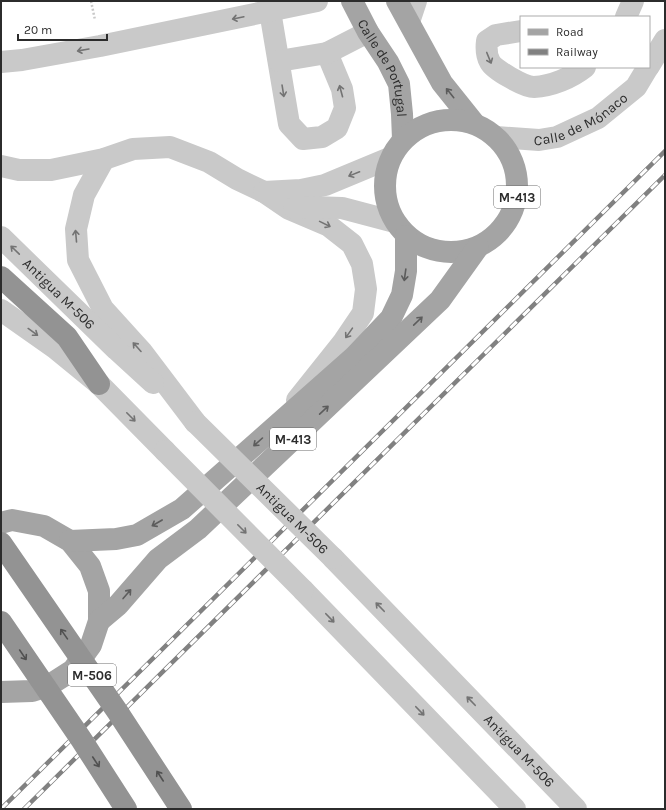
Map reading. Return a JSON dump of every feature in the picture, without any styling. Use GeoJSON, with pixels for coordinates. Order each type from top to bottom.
{"type":"FeatureCollection","features":[{"type":"Feature","properties":{"kind":"highway"},"geometry":{"type":"LineString","coordinates":[[1,277],[67,337],[99,384]]}},
{"type":"Feature","properties":{"kind":"highway","name":"M-506"},"geometry":{"type":"LineString","coordinates":[[1,543],[117,711],[181,809]]}},
{"type":"Feature","properties":{"kind":"highway","name":"M-506"},"geometry":{"type":"LineString","coordinates":[[1,622],[81,739],[126,809]]}},
{"type":"Feature","properties":{"kind":"main road","name":"Calle de Portugal"},"geometry":{"type":"LineString","coordinates":[[352,1],[368,32],[388,62],[399,84],[403,139]]}},
{"type":"Feature","properties":{"kind":"main road"},"geometry":{"type":"LineString","coordinates":[[402,7],[442,83],[474,123]]}},
{"type":"Feature","properties":{"kind":"main road","name":"M-413"},"geometry":{"type":"LineString","coordinates":[[456,119],[474,123],[496,137],[507,149],[514,164],[517,181],[517,197],[512,212],[503,226],[492,238],[478,247],[460,252],[441,251],[422,246],[400,229],[387,207],[384,191],[385,174],[390,158],[403,139],[418,127],[436,121],[456,119]]}},
{"type":"Feature","properties":{"kind":"main road","name":"M-413"},"geometry":{"type":"LineString","coordinates":[[70,541],[116,540],[137,535],[182,509],[354,357],[391,318],[402,295],[406,271],[400,229]]}},
{"type":"Feature","properties":{"kind":"main road","name":"M-413"},"geometry":{"type":"LineString","coordinates":[[99,621],[118,605],[158,559],[198,529],[440,300],[478,247]]}},
{"type":"Feature","properties":{"kind":"main road"},"geometry":{"type":"LineString","coordinates":[[1,522],[12,520],[44,526],[70,541],[90,566],[99,591],[99,621],[91,645],[73,670],[48,686],[32,691],[1,692]]}},
{"type":"Feature","properties":{"kind":"street"},"geometry":{"type":"LineString","coordinates":[[1,62],[22,60],[100,46],[317,1]]}},
{"type":"Feature","properties":{"kind":"street"},"geometry":{"type":"LineString","coordinates":[[626,16],[633,1]]}},
{"type":"Feature","properties":{"kind":"street"},"geometry":{"type":"LineString","coordinates":[[270,11],[289,124],[303,139],[322,138],[337,128],[345,108],[342,89],[327,53]]}},
{"type":"Feature","properties":{"kind":"street"},"geometry":{"type":"LineString","coordinates":[[520,31],[496,35],[487,41],[486,51],[490,63],[508,77],[533,87],[559,83],[583,68]]}},
{"type":"Feature","properties":{"kind":"street"},"geometry":{"type":"LineString","coordinates":[[279,61],[327,53],[368,32]]}},
{"type":"Feature","properties":{"kind":"street","name":"Calle de Mónaco"},"geometry":{"type":"LineString","coordinates":[[650,64],[665,40]]}},
{"type":"Feature","properties":{"kind":"street","name":"Calle de Mónaco"},"geometry":{"type":"LineString","coordinates":[[496,137],[539,140],[557,137],[598,118],[636,87],[648,68]]}},
{"type":"Feature","properties":{"kind":"street"},"geometry":{"type":"LineString","coordinates":[[1,166],[19,170],[51,170],[104,159],[133,148],[170,147],[209,162],[237,180],[264,192],[289,209],[329,226],[352,244],[362,264],[366,289],[363,313],[344,341],[275,427]]}},
{"type":"Feature","properties":{"kind":"street"},"geometry":{"type":"LineString","coordinates":[[264,192],[301,190],[325,185],[390,158]]}},
{"type":"Feature","properties":{"kind":"street"},"geometry":{"type":"LineString","coordinates":[[104,159],[84,195],[76,229],[78,260],[103,309],[142,352],[195,422]]}},
{"type":"Feature","properties":{"kind":"street"},"geometry":{"type":"LineString","coordinates":[[289,209],[312,206],[342,208],[400,229]]}},
{"type":"Feature","properties":{"kind":"street","name":"Antigua M-506"},"geometry":{"type":"LineString","coordinates":[[1,237],[117,350],[195,422],[332,558],[576,809]]}},
{"type":"Feature","properties":{"kind":"street"},"geometry":{"type":"LineString","coordinates":[[1,310],[55,348],[99,384],[303,590],[515,809]]}},
{"type":"Feature","properties":{"kind":"railway"},"geometry":{"type":"LineString","coordinates":[[1,809],[665,151]]}},
{"type":"Feature","properties":{"kind":"railway"},"geometry":{"type":"LineString","coordinates":[[24,809],[665,175]]}}]}
